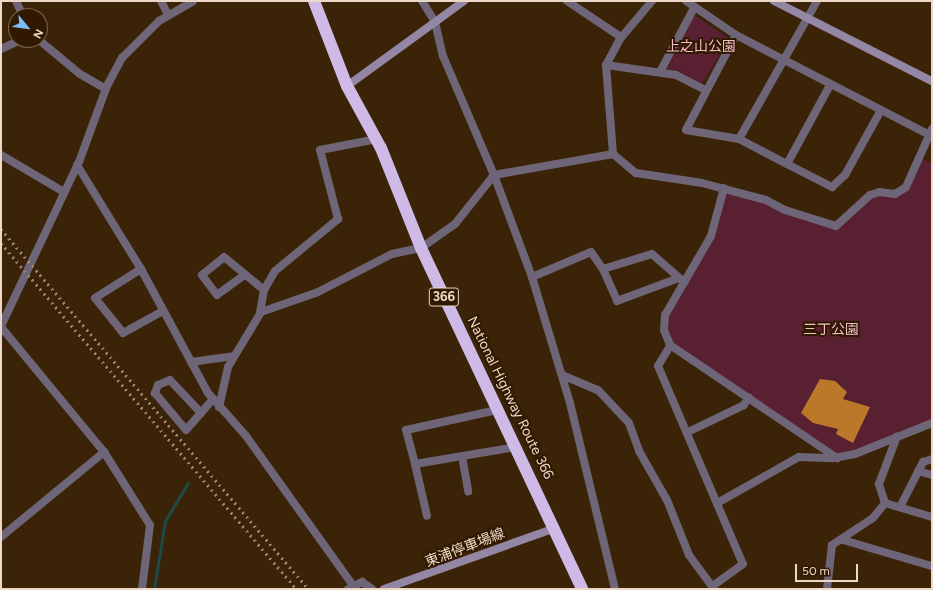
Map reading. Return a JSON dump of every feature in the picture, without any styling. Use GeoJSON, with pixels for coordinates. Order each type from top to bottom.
{"type":"FeatureCollection","features":[{"type":"Feature","properties":{"kind":"highway","name":"National Highway Route 366"},"geometry":{"type":"LineString","coordinates":[[314,1],[347,86],[377,139],[421,248],[497,410],[555,528],[582,589]]}},
{"type":"Feature","properties":{"kind":"street"},"geometry":{"type":"LineString","coordinates":[[161,1],[168,15]]}},
{"type":"Feature","properties":{"kind":"street"},"geometry":{"type":"LineString","coordinates":[[142,589],[150,525],[104,452],[1,326],[77,165],[106,89],[135,42],[168,15],[193,1]]}},
{"type":"Feature","properties":{"kind":"street"},"geometry":{"type":"LineString","coordinates":[[422,1],[435,22],[443,56],[494,175],[532,277],[562,375],[615,589]]}},
{"type":"Feature","properties":{"kind":"street"},"geometry":{"type":"LineString","coordinates":[[347,86],[464,1]]}},
{"type":"Feature","properties":{"kind":"street"},"geometry":{"type":"LineString","coordinates":[[568,1],[621,37]]}},
{"type":"Feature","properties":{"kind":"street"},"geometry":{"type":"LineString","coordinates":[[652,1],[621,37],[606,65],[613,154],[636,173],[724,188],[836,226],[870,195],[879,192],[896,194],[906,186],[931,133],[881,110],[782,60],[736,35],[694,8],[686,1]]}},
{"type":"Feature","properties":{"kind":"street"},"geometry":{"type":"LineString","coordinates":[[774,1],[806,20],[932,81]]}},
{"type":"Feature","properties":{"kind":"street"},"geometry":{"type":"LineString","coordinates":[[739,139],[782,60],[817,1]]}},
{"type":"Feature","properties":{"kind":"street"},"geometry":{"type":"LineString","coordinates":[[660,72],[694,8]]}},
{"type":"Feature","properties":{"kind":"street"},"geometry":{"type":"LineString","coordinates":[[736,35],[705,90],[686,130],[739,139],[832,187],[845,175],[881,110]]}},
{"type":"Feature","properties":{"kind":"street"},"geometry":{"type":"LineString","coordinates":[[48,47],[80,74],[106,89]]}},
{"type":"Feature","properties":{"kind":"street"},"geometry":{"type":"LineString","coordinates":[[606,65],[676,75],[705,90]]}},
{"type":"Feature","properties":{"kind":"street"},"geometry":{"type":"LineString","coordinates":[[787,164],[830,85]]}},
{"type":"Feature","properties":{"kind":"street"},"geometry":{"type":"LineString","coordinates":[[219,407],[234,356],[260,313],[264,290],[275,271],[338,219],[320,150],[377,139]]}},
{"type":"Feature","properties":{"kind":"street"},"geometry":{"type":"LineString","coordinates":[[260,313],[318,292],[392,254],[421,248],[455,224],[494,175],[613,154]]}},
{"type":"Feature","properties":{"kind":"street"},"geometry":{"type":"LineString","coordinates":[[1,155],[64,192]]}},
{"type":"Feature","properties":{"kind":"street"},"geometry":{"type":"LineString","coordinates":[[77,165],[141,269],[190,362],[213,400],[246,436],[350,587],[362,582],[372,589]]}},
{"type":"Feature","properties":{"kind":"street"},"geometry":{"type":"LineString","coordinates":[[724,188],[711,236],[680,281],[665,315],[664,330],[670,346],[749,397],[837,458]]}},
{"type":"Feature","properties":{"kind":"street"},"geometry":{"type":"LineString","coordinates":[[532,277],[591,252],[602,269],[617,301],[680,281]]}},
{"type":"Feature","properties":{"kind":"street"},"geometry":{"type":"LineString","coordinates":[[602,269],[652,254],[680,281]]}},
{"type":"Feature","properties":{"kind":"street"},"geometry":{"type":"LineString","coordinates":[[243,276],[217,295],[202,275],[224,257],[243,276],[264,290]]}},
{"type":"Feature","properties":{"kind":"street"},"geometry":{"type":"LineString","coordinates":[[141,269],[95,298],[123,333],[163,311]]}},
{"type":"Feature","properties":{"kind":"street"},"geometry":{"type":"LineString","coordinates":[[562,375],[598,390],[629,423],[639,451],[667,500],[689,555],[713,588],[743,564],[719,502],[658,366],[670,346]]}},
{"type":"Feature","properties":{"kind":"street"},"geometry":{"type":"LineString","coordinates":[[190,362],[234,356]]}},
{"type":"Feature","properties":{"kind":"street"},"geometry":{"type":"LineString","coordinates":[[201,413],[170,380],[158,385],[155,393],[186,430],[213,400]]}},
{"type":"Feature","properties":{"kind":"street"},"geometry":{"type":"LineString","coordinates":[[688,432],[744,405],[749,397]]}},
{"type":"Feature","properties":{"kind":"street"},"geometry":{"type":"LineString","coordinates":[[427,516],[406,430],[497,410]]}},
{"type":"Feature","properties":{"kind":"street"},"geometry":{"type":"LineString","coordinates":[[719,502],[799,457],[837,458],[932,423]]}},
{"type":"Feature","properties":{"kind":"street"},"geometry":{"type":"LineString","coordinates":[[885,503],[879,484],[897,436]]}},
{"type":"Feature","properties":{"kind":"street"},"geometry":{"type":"LineString","coordinates":[[415,464],[516,447]]}},
{"type":"Feature","properties":{"kind":"street"},"geometry":{"type":"LineString","coordinates":[[1,537],[104,452]]}},
{"type":"Feature","properties":{"kind":"street"},"geometry":{"type":"LineString","coordinates":[[462,456],[468,492]]}},
{"type":"Feature","properties":{"kind":"street"},"geometry":{"type":"LineString","coordinates":[[900,507],[923,462],[932,459]]}},
{"type":"Feature","properties":{"kind":"street"},"geometry":{"type":"LineString","coordinates":[[918,471],[932,475]]}},
{"type":"Feature","properties":{"kind":"street"},"geometry":{"type":"LineString","coordinates":[[885,503],[932,517]]}},
{"type":"Feature","properties":{"kind":"street"},"geometry":{"type":"LineString","coordinates":[[827,589],[832,545],[843,540],[885,503]]}},
{"type":"Feature","properties":{"kind":"street","name":"東浦停車場線"},"geometry":{"type":"LineString","coordinates":[[384,589],[555,528]]}},
{"type":"Feature","properties":{"kind":"street"},"geometry":{"type":"LineString","coordinates":[[843,540],[932,566]]}},
{"type":"Feature","properties":{"kind":"green space","name":"上之山公園"},"geometry":{"type":"Polygon","coordinates":[[[694,15],[730,39],[701,85],[679,71],[667,70],[694,15]]]}},
{"type":"Feature","properties":{"kind":"green space","name":"三丁公園"},"geometry":{"type":"Polygon","coordinates":[[[919,158],[932,163],[932,423],[837,458],[670,346],[665,315],[711,236],[724,188],[836,226],[870,195],[895,194],[906,187],[919,158]]]}},
{"type":"Feature","properties":{"kind":"building"},"geometry":{"type":"Polygon","coordinates":[[[820,379],[835,381],[847,392],[843,399],[870,407],[853,443],[836,434],[838,429],[813,423],[801,413],[820,379]]]}},
{"type":"Feature","properties":{"kind":"waterway"},"geometry":{"type":"LineString","coordinates":[[154,589],[165,521],[188,483]]}},
{"type":"Feature","properties":{"kind":"railway"},"geometry":{"type":"LineString","coordinates":[[1,229],[308,589]]}},
{"type":"Feature","properties":{"kind":"railway"},"geometry":{"type":"LineString","coordinates":[[1,243],[296,589]]}}]}
